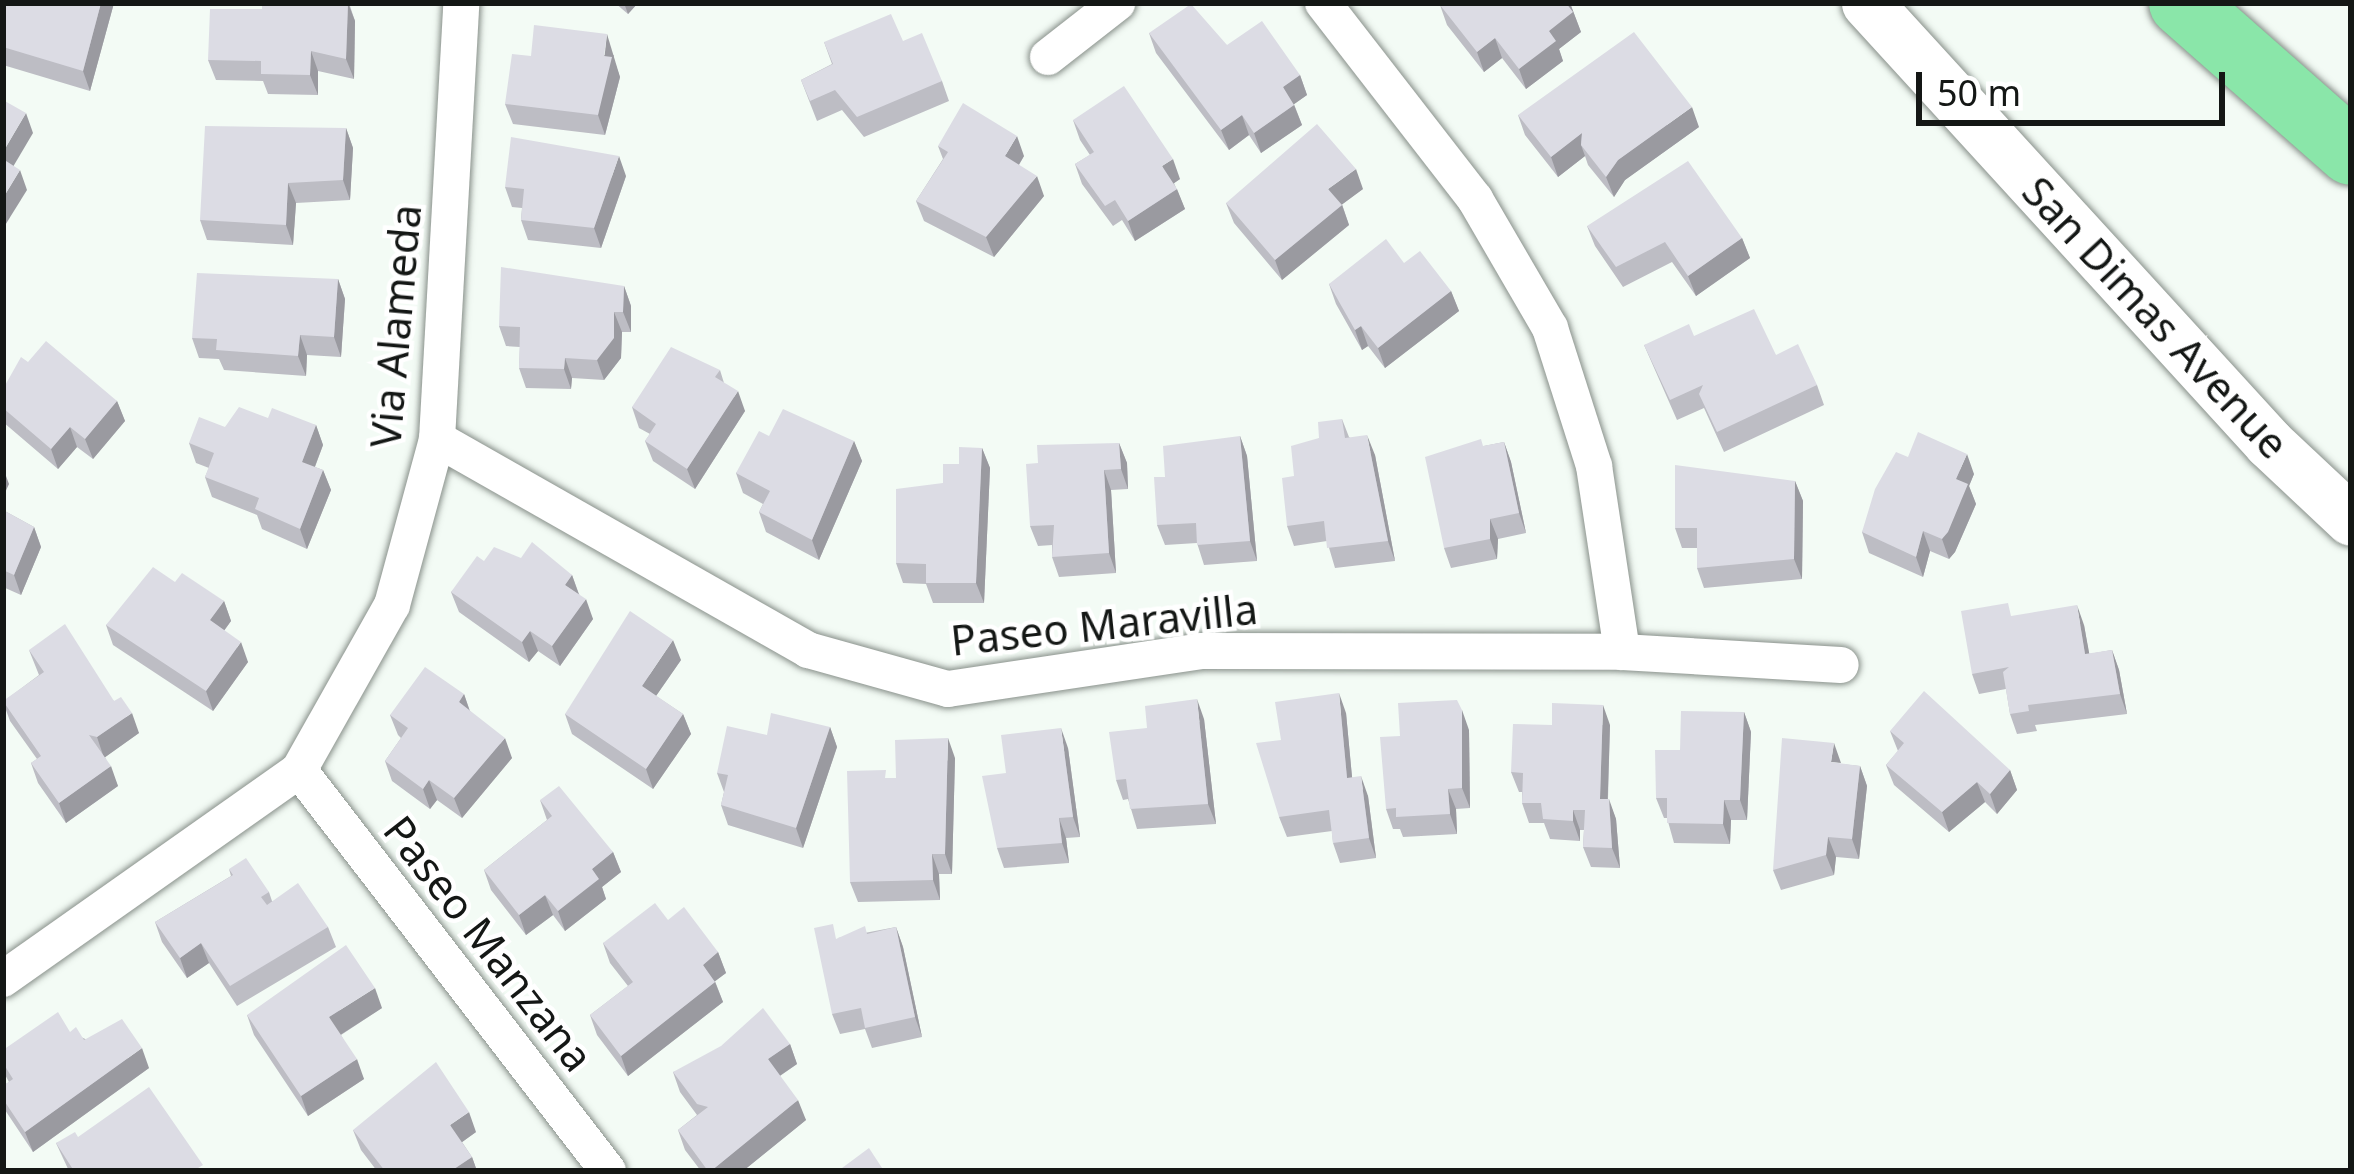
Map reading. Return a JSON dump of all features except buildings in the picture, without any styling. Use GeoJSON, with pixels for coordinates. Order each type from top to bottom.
{"type":"FeatureCollection","features":[{"type":"Feature","properties":{"kind":"highway"},"geometry":{"type":"LineString","coordinates":[[2182,3],[2351,152]]}},
{"type":"Feature","properties":{"kind":"street","name":"Via Alameda"},"geometry":{"type":"LineString","coordinates":[[3,979],[299,770],[392,605],[437,439],[461,3]]}},
{"type":"Feature","properties":{"kind":"street"},"geometry":{"type":"LineString","coordinates":[[1048,57],[1117,3]]}},
{"type":"Feature","properties":{"kind":"street"},"geometry":{"type":"LineString","coordinates":[[1323,3],[1475,199],[1550,328],[1594,466],[1622,652]]}},
{"type":"Feature","properties":{"kind":"street","name":"San Dimas Avenue"},"geometry":{"type":"LineString","coordinates":[[1868,3],[2269,442],[2351,520]]}},
{"type":"Feature","properties":{"kind":"street","name":"Paseo Maravilla"},"geometry":{"type":"LineString","coordinates":[[437,439],[808,650],[948,689],[1202,651],[1622,652],[1841,665]]}},
{"type":"Feature","properties":{"kind":"street","name":"Paseo Manzana"},"geometry":{"type":"LineString","coordinates":[[299,770],[608,1171]]}}]}
